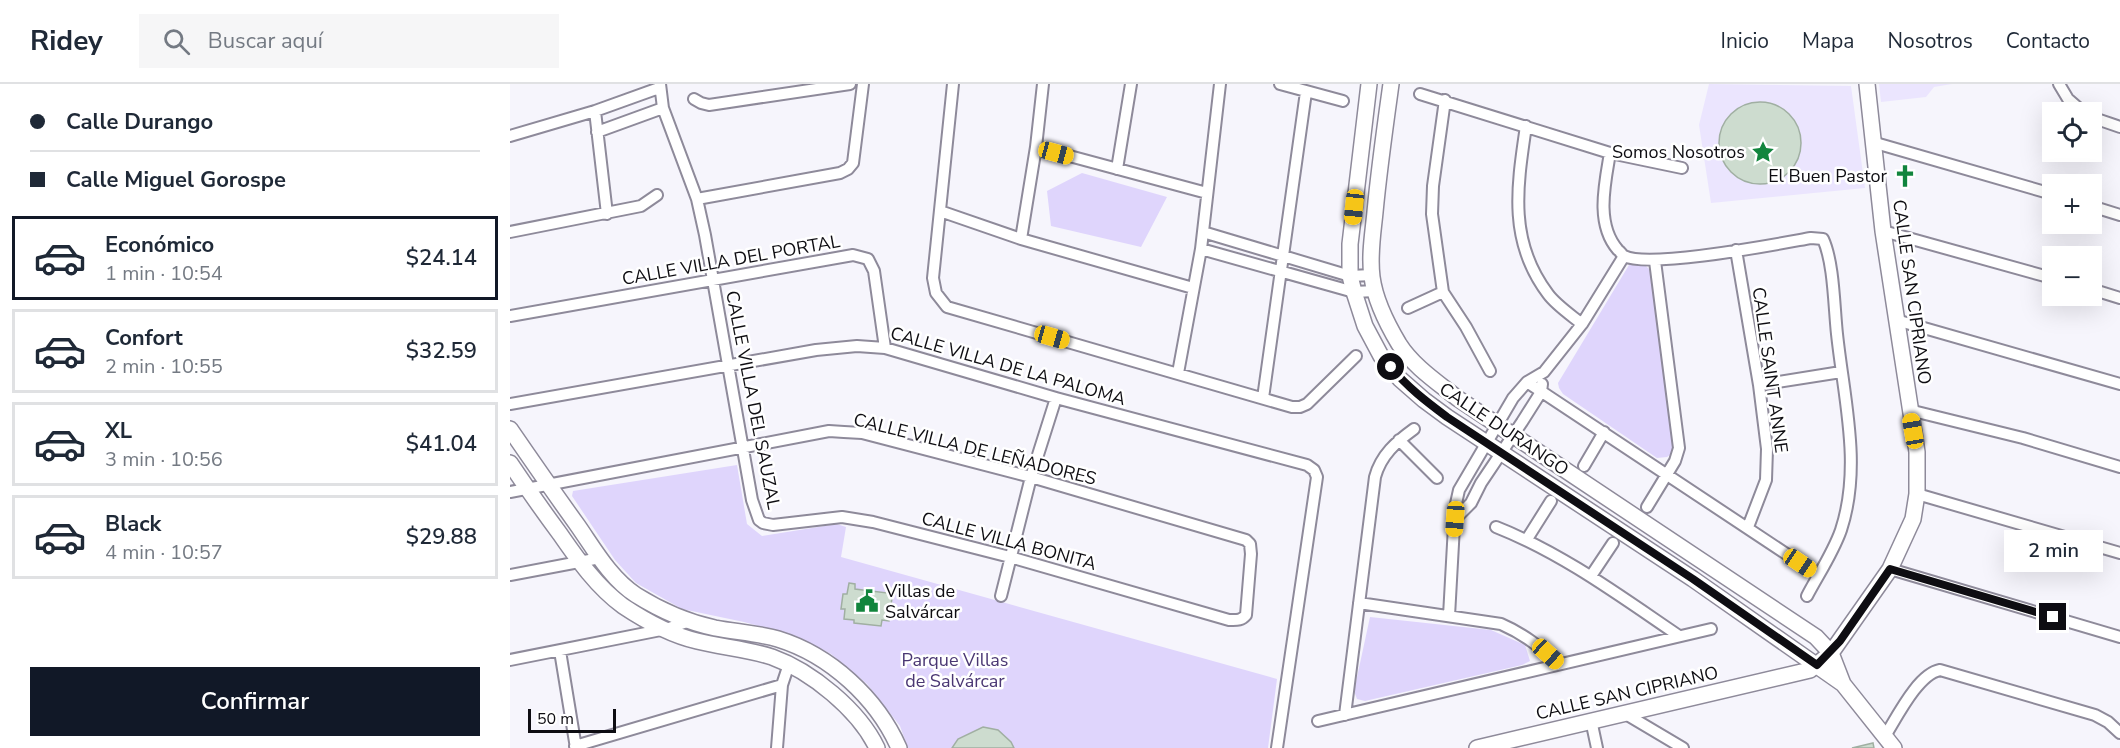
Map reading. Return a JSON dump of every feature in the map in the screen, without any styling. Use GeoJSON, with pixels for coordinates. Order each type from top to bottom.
{"type":"FeatureCollection","features":[{"type":"Feature","properties":{"kind":"street"},"geometry":{"type":"LineString","coordinates":[[694,99],[709,105],[776,89],[850,84]]}},
{"type":"Feature","properties":{"kind":"street"},"geometry":{"type":"LineString","coordinates":[[697,199],[840,173],[848,169],[853,163],[863,84]]}},
{"type":"Feature","properties":{"kind":"street"},"geometry":{"type":"LineString","coordinates":[[953,84],[933,278],[936,294],[947,306],[1300,407],[1307,404],[1356,356]]}},
{"type":"Feature","properties":{"kind":"street"},"geometry":{"type":"LineString","coordinates":[[1021,239],[1036,147],[1043,84]]}},
{"type":"Feature","properties":{"kind":"street"},"geometry":{"type":"LineString","coordinates":[[1118,169],[1131,84]]}},
{"type":"Feature","properties":{"kind":"street"},"geometry":{"type":"LineString","coordinates":[[1178,373],[1203,232],[1220,84]]}},
{"type":"Feature","properties":{"kind":"street"},"geometry":{"type":"LineString","coordinates":[[1280,84],[1343,101]]}},
{"type":"Feature","properties":{"kind":"street","name":"CALLE DURANGO"},"geometry":{"type":"LineString","coordinates":[[1369,84],[1350,244],[1350,276],[1365,326],[1381,356],[1400,379],[1424,400],[1843,684],[1889,742]]}},
{"type":"Feature","properties":{"kind":"street","name":"CALLE DURANGO"},"geometry":{"type":"LineString","coordinates":[[1391,84],[1377,188],[1372,275],[1375,291],[1386,320],[1401,347],[1456,398],[1816,637],[1831,653],[1843,684]]}},
{"type":"Feature","properties":{"kind":"street","name":"CALLE SAN CIPRIANO"},"geometry":{"type":"LineString","coordinates":[[1477,748],[1517,743],[1591,720],[1804,671],[1817,665],[1831,653],[1890,569],[1913,519],[1917,494],[1917,452],[1883,231],[1867,84]]}},
{"type":"Feature","properties":{"kind":"street"},"geometry":{"type":"LineString","coordinates":[[2059,84],[2071,102]]}},
{"type":"Feature","properties":{"kind":"street"},"geometry":{"type":"LineString","coordinates":[[510,136],[595,111],[659,86]]}},
{"type":"Feature","properties":{"kind":"street","name":"CALLE VILLA DEL SAUZAL"},"geometry":{"type":"LineString","coordinates":[[659,86],[663,108],[697,199],[742,448],[757,515],[763,523]]}},
{"type":"Feature","properties":{"kind":"street"},"geometry":{"type":"LineString","coordinates":[[1263,398],[1306,92]]}},
{"type":"Feature","properties":{"kind":"street"},"geometry":{"type":"LineString","coordinates":[[1419,94],[1445,100],[1610,153],[1682,168]]}},
{"type":"Feature","properties":{"kind":"street"},"geometry":{"type":"LineString","coordinates":[[1445,100],[1432,186],[1432,214],[1443,292],[1466,327],[1490,371]]}},
{"type":"Feature","properties":{"kind":"street"},"geometry":{"type":"LineString","coordinates":[[597,132],[663,108]]}},
{"type":"Feature","properties":{"kind":"street"},"geometry":{"type":"LineString","coordinates":[[595,111],[607,214]]}},
{"type":"Feature","properties":{"kind":"street"},"geometry":{"type":"LineString","coordinates":[[2102,121],[2120,127]]}},
{"type":"Feature","properties":{"kind":"street"},"geometry":{"type":"LineString","coordinates":[[1526,126],[1517,187],[1521,241],[1531,269],[1549,296],[1582,324]]}},
{"type":"Feature","properties":{"kind":"street"},"geometry":{"type":"LineString","coordinates":[[1872,142],[2042,191]]}},
{"type":"Feature","properties":{"kind":"street"},"geometry":{"type":"LineString","coordinates":[[1036,147],[1207,193]]}},
{"type":"Feature","properties":{"kind":"street"},"geometry":{"type":"LineString","coordinates":[[1610,153],[1604,188],[1604,211],[1607,231],[1614,245],[1624,256],[1655,261],[1811,238],[1823,239],[1829,260],[1841,372],[1851,433],[1851,482],[1840,533],[1807,596]]}},
{"type":"Feature","properties":{"kind":"street"},"geometry":{"type":"LineString","coordinates":[[510,232],[641,206],[657,195]]}},
{"type":"Feature","properties":{"kind":"street"},"geometry":{"type":"LineString","coordinates":[[2102,209],[2120,215]]}},
{"type":"Feature","properties":{"kind":"street"},"geometry":{"type":"LineString","coordinates":[[940,211],[1021,239],[1193,288]]}},
{"type":"Feature","properties":{"kind":"street"},"geometry":{"type":"LineString","coordinates":[[1883,231],[2042,275]]}},
{"type":"Feature","properties":{"kind":"street"},"geometry":{"type":"LineString","coordinates":[[1203,232],[1350,276],[1372,275]]}},
{"type":"Feature","properties":{"kind":"street"},"geometry":{"type":"LineString","coordinates":[[1200,249],[1354,292],[1375,291]]}},
{"type":"Feature","properties":{"kind":"street","name":"CALLE SAINT ANNE"},"geometry":{"type":"LineString","coordinates":[[1736,250],[1759,385],[1767,449],[1766,480],[1748,527]]}},
{"type":"Feature","properties":{"kind":"street","name":"CALLE VILLA DEL PORTAL"},"geometry":{"type":"LineString","coordinates":[[510,316],[854,255],[868,259],[874,271],[885,348]]}},
{"type":"Feature","properties":{"kind":"street"},"geometry":{"type":"LineString","coordinates":[[1449,616],[1456,500],[1466,476],[1513,398],[1527,382],[1544,372],[1582,324],[1624,256]]}},
{"type":"Feature","properties":{"kind":"street"},"geometry":{"type":"LineString","coordinates":[[1647,507],[1675,461],[1679,448],[1655,261]]}},
{"type":"Feature","properties":{"kind":"street"},"geometry":{"type":"LineString","coordinates":[[1408,308],[1443,292]]}},
{"type":"Feature","properties":{"kind":"street"},"geometry":{"type":"LineString","coordinates":[[2102,292],[2120,298]]}},
{"type":"Feature","properties":{"kind":"street"},"geometry":{"type":"LineString","coordinates":[[1896,320],[2120,384]]}},
{"type":"Feature","properties":{"kind":"street","name":"CALLE VILLA DE LA PALOMA"},"geometry":{"type":"LineString","coordinates":[[510,404],[816,350],[858,346],[885,348],[1056,398],[1308,465],[1317,477],[1277,748]]}},
{"type":"Feature","properties":{"kind":"street"},"geometry":{"type":"LineString","coordinates":[[1455,519],[1471,503],[1481,483],[1541,392],[1544,372]]}},
{"type":"Feature","properties":{"kind":"street"},"geometry":{"type":"LineString","coordinates":[[1759,385],[1841,372]]}},
{"type":"Feature","properties":{"kind":"street"},"geometry":{"type":"LineString","coordinates":[[1527,382],[1818,575]]}},
{"type":"Feature","properties":{"kind":"street"},"geometry":{"type":"LineString","coordinates":[[1000,597],[1031,477],[1056,398]]}},
{"type":"Feature","properties":{"kind":"street"},"geometry":{"type":"LineString","coordinates":[[1909,410],[2023,438],[2120,466]]}},
{"type":"Feature","properties":{"kind":"street"},"geometry":{"type":"LineString","coordinates":[[510,429],[600,558],[634,593],[690,621],[777,639],[817,656],[859,690],[879,713],[899,748]]}},
{"type":"Feature","properties":{"kind":"street"},"geometry":{"type":"LineString","coordinates":[[1345,715],[1375,477],[1384,456],[1399,440],[1414,429]]}},
{"type":"Feature","properties":{"kind":"street","name":"CALLE VILLA DE LEÑADORES"},"geometry":{"type":"LineString","coordinates":[[510,492],[829,431],[862,433],[1031,477],[1241,538],[1250,544],[1251,554],[1248,609],[1243,619]]}},
{"type":"Feature","properties":{"kind":"street"},"geometry":{"type":"LineString","coordinates":[[1584,466],[1604,432]]}},
{"type":"Feature","properties":{"kind":"street"},"geometry":{"type":"LineString","coordinates":[[1399,440],[1437,477]]}},
{"type":"Feature","properties":{"kind":"street"},"geometry":{"type":"LineString","coordinates":[[510,464],[580,563],[604,590],[623,606],[666,629],[695,641],[771,657],[789,664],[814,679],[860,721],[877,748]]}},
{"type":"Feature","properties":{"kind":"street"},"geometry":{"type":"LineString","coordinates":[[1466,476],[1481,483]]}},
{"type":"Feature","properties":{"kind":"street"},"geometry":{"type":"LineString","coordinates":[[1917,494],[2120,553]]}},
{"type":"Feature","properties":{"kind":"street"},"geometry":{"type":"LineString","coordinates":[[1527,539],[1551,501]]}},
{"type":"Feature","properties":{"kind":"street","name":"CALLE VILLA BONITA"},"geometry":{"type":"LineString","coordinates":[[763,523],[773,525],[842,517],[922,534],[1229,620],[1243,619]]}},
{"type":"Feature","properties":{"kind":"street"},"geometry":{"type":"LineString","coordinates":[[1496,527],[1527,539],[1591,576],[1679,636]]}},
{"type":"Feature","properties":{"kind":"street"},"geometry":{"type":"LineString","coordinates":[[1591,576],[1613,543]]}},
{"type":"Feature","properties":{"kind":"street"},"geometry":{"type":"LineString","coordinates":[[510,575],[600,558]]}},
{"type":"Feature","properties":{"kind":"street"},"geometry":{"type":"LineString","coordinates":[[1890,569],[2120,637]]}},
{"type":"Feature","properties":{"kind":"street"},"geometry":{"type":"LineString","coordinates":[[1359,603],[1501,624],[1536,644],[1559,664]]}},
{"type":"Feature","properties":{"kind":"street"},"geometry":{"type":"LineString","coordinates":[[510,660],[666,629],[690,621]]}},
{"type":"Feature","properties":{"kind":"street"},"geometry":{"type":"LineString","coordinates":[[1318,721],[1711,629]]}},
{"type":"Feature","properties":{"kind":"street"},"geometry":{"type":"LineString","coordinates":[[560,651],[576,747],[782,685]]}},
{"type":"Feature","properties":{"kind":"street"},"geometry":{"type":"LineString","coordinates":[[777,748],[782,685],[789,664]]}},
{"type":"Feature","properties":{"kind":"street"},"geometry":{"type":"LineString","coordinates":[[1889,742],[1928,674],[1940,670],[2095,716],[2108,722],[2120,733]]}},
{"type":"Feature","properties":{"kind":"street"},"geometry":{"type":"LineString","coordinates":[[1624,713],[1679,747]]}},
{"type":"Feature","properties":{"kind":"street"},"geometry":{"type":"LineString","coordinates":[[1591,720],[1597,748]]}},
{"type":"Feature","properties":{"kind":"shaded area"},"geometry":{"type":"Polygon","coordinates":[[[1709,84],[1851,86],[1865,188],[1711,203],[1699,125],[1709,84]]]}},
{"type":"Feature","properties":{"kind":"shaded area"},"geometry":{"type":"Polygon","coordinates":[[[1879,84],[1952,84],[1934,87],[1926,97],[1881,102],[1879,84]]]}},
{"type":"Feature","properties":{"kind":"green space"},"geometry":{"type":"Polygon","coordinates":[[[1082,173],[1167,197],[1141,247],[1051,226],[1047,191],[1082,173]]]}},
{"type":"Feature","properties":{"kind":"green space"},"geometry":{"type":"Polygon","coordinates":[[[1629,265],[1645,265],[1650,270],[1676,451],[1667,457],[1657,458],[1563,394],[1558,383],[1629,265]]]}},
{"type":"Feature","properties":{"kind":"green space","name":"Parque Villas de Salvárcar"},"geometry":{"type":"Polygon","coordinates":[[[737,465],[747,524],[762,536],[837,524],[846,527],[841,557],[1277,679],[1268,748],[908,748],[900,726],[867,684],[831,654],[796,636],[682,609],[636,583],[615,560],[572,496],[573,491],[737,465]]]}},
{"type":"Feature","properties":{"kind":"green space"},"geometry":{"type":"Polygon","coordinates":[[[1370,617],[1491,630],[1525,645],[1530,661],[1522,665],[1365,701],[1357,699],[1354,691],[1370,617]]]}},
{"type":"Feature","properties":{"kind":"building"},"geometry":{"type":"Polygon","coordinates":[[[1752,102],[1768,102],[1783,109],[1794,120],[1801,135],[1798,159],[1789,172],[1768,184],[1752,184],[1737,177],[1726,166],[1719,151],[1719,135],[1726,120],[1737,109],[1752,102]]]}},
{"type":"Feature","properties":{"kind":"building","name":"Villas de Salvárcar"},"geometry":{"type":"Polygon","coordinates":[[[849,583],[855,584],[855,589],[887,593],[887,590],[893,590],[889,621],[882,620],[881,626],[854,623],[854,620],[844,619],[845,609],[841,609],[843,594],[847,594],[849,583]]]}},
{"type":"Feature","properties":{"kind":"building"},"geometry":{"type":"Polygon","coordinates":[[[983,727],[998,730],[1014,748],[952,748],[958,739],[983,727]]]}},
{"type":"Feature","properties":{"kind":"building"},"geometry":{"type":"Polygon","coordinates":[[[1873,743],[1874,748],[1852,748],[1873,743]]]}},
{"type":"Feature","properties":{"kind":"place","name":"Somos Nosotros"},"geometry":{"type":"Point","coordinates":[1763,152]}},
{"type":"Feature","properties":{"kind":"place","name":"El Buen Pastor"},"geometry":{"type":"Point","coordinates":[1905,176]}},
{"type":"Feature","properties":{"kind":"place","name":"Villas de Salvárcar"},"geometry":{"type":"Point","coordinates":[867,601]}},
{"type":"Feature","properties":{"kind":"route"},"geometry":{"type":"LineString","coordinates":[[1391,367],[1400,379],[1447,417],[1693,579],[1817,665],[1831,653],[1890,569],[2053,617]]}}]}
